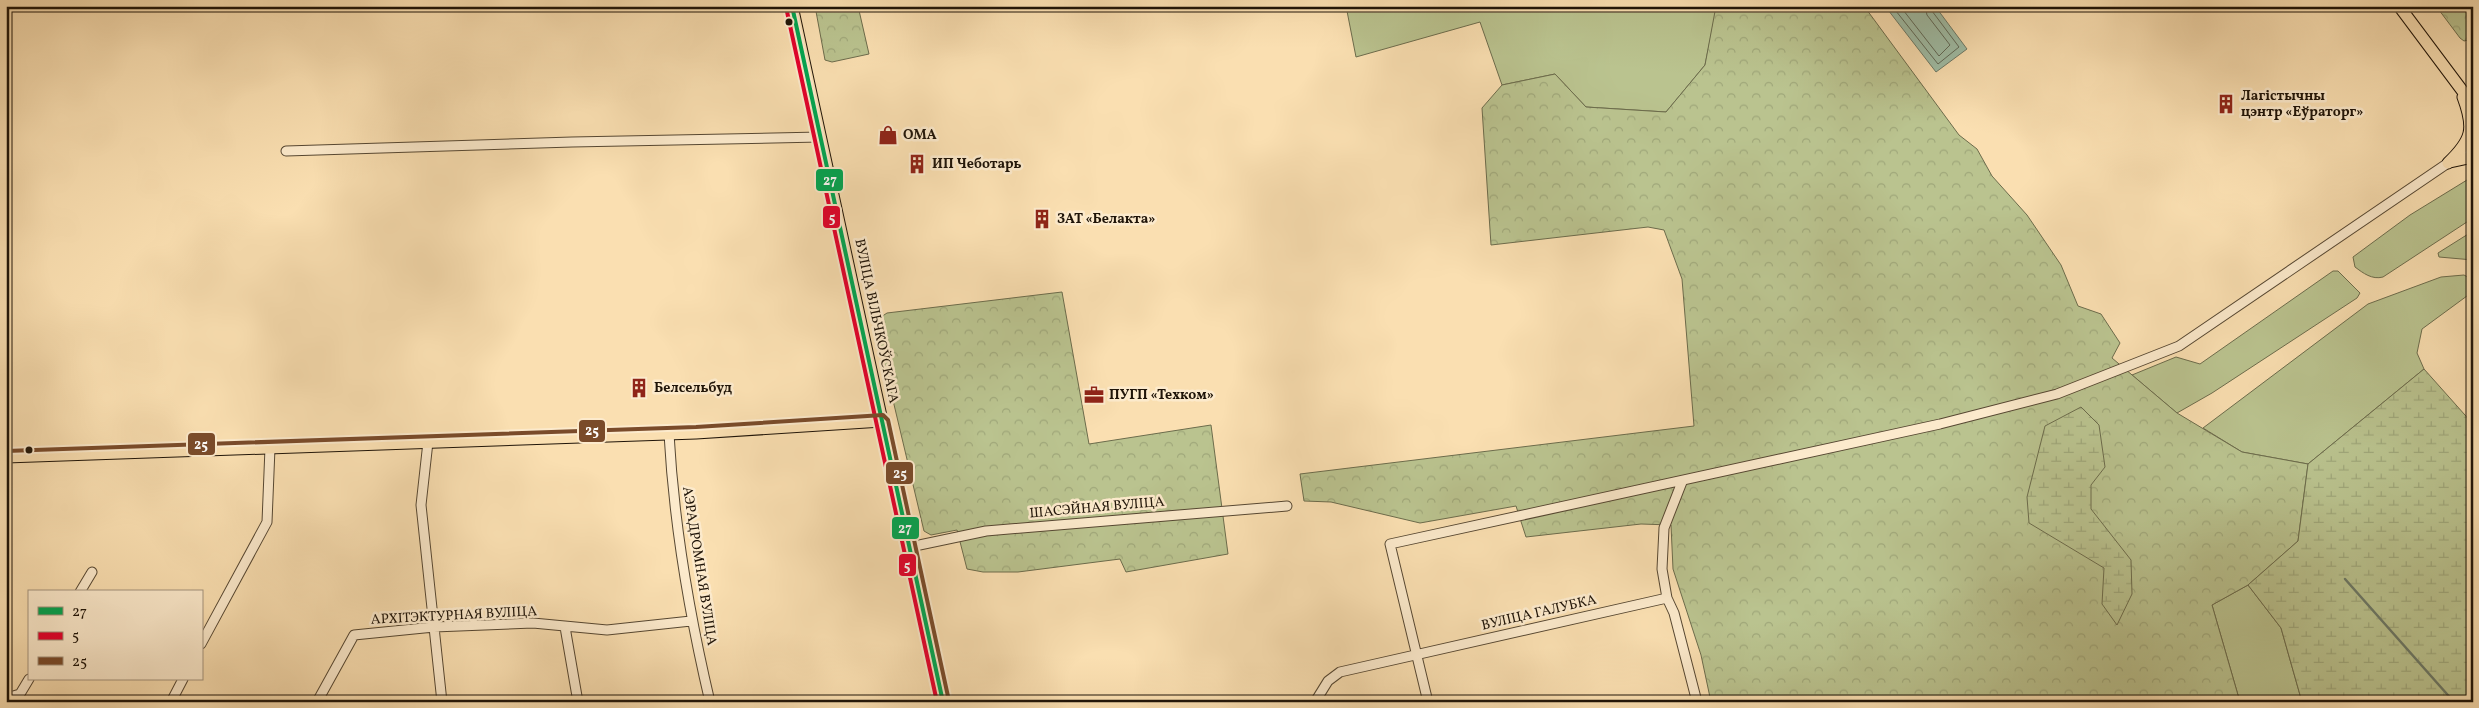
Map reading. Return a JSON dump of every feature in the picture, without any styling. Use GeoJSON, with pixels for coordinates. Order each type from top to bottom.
{"type":"FeatureCollection","features":[{"type":"Feature","properties":{"kind":"main road","name":"ВУЛІЦА ВІЛЬЧКОЎСКАГА"},"geometry":{"type":"LineString","coordinates":[[792,6],[943,702]]}},
{"type":"Feature","properties":{"kind":"main road"},"geometry":{"type":"LineString","coordinates":[[2399,6],[2473,105]]}},
{"type":"Feature","properties":{"kind":"main road"},"geometry":{"type":"LineString","coordinates":[[2448,163],[2466,144],[2470,134],[2467,109],[2459,86]]}},
{"type":"Feature","properties":{"kind":"main road"},"geometry":{"type":"LineString","coordinates":[[2448,163],[2473,157]]}},
{"type":"Feature","properties":{"kind":"main road"},"geometry":{"type":"LineString","coordinates":[[6,457],[669,434],[882,421]]}},
{"type":"Feature","properties":{"kind":"street"},"geometry":{"type":"LineString","coordinates":[[286,152],[572,142],[820,138]]}},
{"type":"Feature","properties":{"kind":"street"},"geometry":{"type":"LineString","coordinates":[[1428,702],[1390,544],[1682,482],[1940,424],[2057,394],[2179,346],[2473,146]]}},
{"type":"Feature","properties":{"kind":"street","name":"АЭРАДРОМНАЯ ВУЛІЦА"},"geometry":{"type":"LineString","coordinates":[[669,434],[672,492],[691,621],[710,702]]}},
{"type":"Feature","properties":{"kind":"street"},"geometry":{"type":"LineString","coordinates":[[428,442],[421,505],[442,702]]}},
{"type":"Feature","properties":{"kind":"street"},"geometry":{"type":"LineString","coordinates":[[202,642],[267,522],[270,448]]}},
{"type":"Feature","properties":{"kind":"street"},"geometry":{"type":"LineString","coordinates":[[1682,482],[1664,528],[1662,569],[1666,598],[1674,613],[1696,702]]}},
{"type":"Feature","properties":{"kind":"street","name":"ШАСЭЙНАЯ ВУЛІЦА"},"geometry":{"type":"LineString","coordinates":[[910,547],[986,531],[1287,506]]}},
{"type":"Feature","properties":{"kind":"street"},"geometry":{"type":"LineString","coordinates":[[81,590],[92,572]]}},
{"type":"Feature","properties":{"kind":"street","name":"ВУЛІЦА ГАЛУБКА"},"geometry":{"type":"LineString","coordinates":[[1315,702],[1328,680],[1340,672],[1418,656],[1666,598]]}},
{"type":"Feature","properties":{"kind":"street","name":"АРХІТЭКТУРНАЯ ВУЛІЦА"},"geometry":{"type":"LineString","coordinates":[[317,702],[354,635],[434,628],[533,623],[607,630],[691,621]]}},
{"type":"Feature","properties":{"kind":"street"},"geometry":{"type":"LineString","coordinates":[[565,627],[578,702]]}},
{"type":"Feature","properties":{"kind":"street"},"geometry":{"type":"LineString","coordinates":[[6,698],[20,694],[28,680]]}},
{"type":"Feature","properties":{"kind":"street"},"geometry":{"type":"LineString","coordinates":[[170,702],[182,680]]}},
{"type":"Feature","properties":{"kind":"green space"},"geometry":{"type":"Polygon","coordinates":[[[815,6],[858,6],[869,54],[832,62],[825,60],[815,6]]]}},
{"type":"Feature","properties":{"kind":"green space"},"geometry":{"type":"Polygon","coordinates":[[[1346,6],[1716,6],[1716,11],[1705,65],[1666,112],[1586,107],[1555,74],[1502,85],[1480,22],[1356,57],[1346,6]]]}},
{"type":"Feature","properties":{"kind":"green space"},"geometry":{"type":"Polygon","coordinates":[[[1716,6],[1864,6],[1959,135],[1977,149],[1992,176],[2027,215],[2061,265],[2078,306],[2101,314],[2120,343],[2112,358],[2177,413],[2242,452],[2308,464],[2298,541],[2248,585],[2212,605],[2240,702],[1711,702],[1701,655],[1673,569],[1671,525],[1641,524],[1526,537],[1516,506],[1420,523],[1331,502],[1304,501],[1300,474],[1694,426],[1682,279],[1664,230],[1648,227],[1491,245],[1482,108],[1502,85],[1555,74],[1586,107],[1666,112],[1705,65],[1716,6]]]}},
{"type":"Feature","properties":{"kind":"green space"},"geometry":{"type":"Polygon","coordinates":[[[2436,6],[2464,6],[2473,19],[2473,39],[2464,41],[2460,38],[2436,6]]]}},
{"type":"Feature","properties":{"kind":"green space"},"geometry":{"type":"Polygon","coordinates":[[[2467,180],[2473,180],[2473,218],[2383,277],[2371,277],[2355,267],[2353,257],[2410,215],[2467,180]]]}},
{"type":"Feature","properties":{"kind":"green space"},"geometry":{"type":"Polygon","coordinates":[[[2473,231],[2473,260],[2439,257],[2438,253],[2473,231]]]}},
{"type":"Feature","properties":{"kind":"green space"},"geometry":{"type":"Polygon","coordinates":[[[2333,271],[2338,271],[2360,293],[2357,298],[2212,393],[2177,413],[2132,375],[2176,357],[2200,364],[2333,271]]]}},
{"type":"Feature","properties":{"kind":"green space"},"geometry":{"type":"Polygon","coordinates":[[[2464,275],[2473,280],[2471,293],[2422,329],[2417,353],[2424,369],[2308,464],[2242,452],[2203,428],[2368,304],[2441,277],[2464,275]]]}},
{"type":"Feature","properties":{"kind":"green space"},"geometry":{"type":"Polygon","coordinates":[[[1062,292],[1089,444],[1211,425],[1228,554],[1126,572],[1120,559],[1018,572],[983,572],[967,569],[957,530],[931,535],[924,531],[878,337],[878,319],[887,313],[1062,292]]]}},
{"type":"Feature","properties":{"kind":"green space"},"geometry":{"type":"Polygon","coordinates":[[[2424,369],[2473,424],[2473,702],[2302,702],[2281,628],[2248,585],[2298,541],[2308,464],[2424,369]]]}},
{"type":"Feature","properties":{"kind":"green space"},"geometry":{"type":"Polygon","coordinates":[[[2081,407],[2099,425],[2105,467],[2091,485],[2091,509],[2131,560],[2132,594],[2117,625],[2102,604],[2104,568],[2029,523],[2027,497],[2045,426],[2081,407]]]}},
{"type":"Feature","properties":{"kind":"green space"},"geometry":{"type":"Polygon","coordinates":[[[2248,585],[2281,628],[2302,702],[2240,702],[2212,605],[2248,585]]]}},
{"type":"Feature","properties":{"kind":"water"},"geometry":{"type":"Polygon","coordinates":[[[1885,6],[1935,6],[1967,49],[1936,72],[1885,6]]]}},
{"type":"Feature","properties":{"kind":"waterway"},"geometry":{"type":"LineString","coordinates":[[2345,579],[2454,702]]}},
{"type":"Feature","properties":{"kind":"transit line","name":"27"},"geometry":{"type":"LineString","coordinates":[[792,6],[943,702]]}},
{"type":"Feature","properties":{"kind":"transit line","name":"5"},"geometry":{"type":"LineString","coordinates":[[786,7],[937,702]]}},
{"type":"Feature","properties":{"kind":"transit line","name":"25"},"geometry":{"type":"LineString","coordinates":[[6,451],[696,427],[883,415],[888,420],[949,701]]}},
{"type":"Feature","properties":{"kind":"place","name":"Лагістычны цэнтр «Еўраторг»"},"geometry":{"type":"Point","coordinates":[2226,104]}},
{"type":"Feature","properties":{"kind":"place","name":"ОМА"},"geometry":{"type":"Point","coordinates":[888,135]}},
{"type":"Feature","properties":{"kind":"place","name":"ИП Чеботарь"},"geometry":{"type":"Point","coordinates":[917,164]}},
{"type":"Feature","properties":{"kind":"place","name":"ЗАТ «Белакта»"},"geometry":{"type":"Point","coordinates":[1042,219]}},
{"type":"Feature","properties":{"kind":"place","name":"Белсельбуд"},"geometry":{"type":"Point","coordinates":[639,388]}},
{"type":"Feature","properties":{"kind":"place","name":"ПУГП «Техком»"},"geometry":{"type":"Point","coordinates":[1094,395]}}]}
